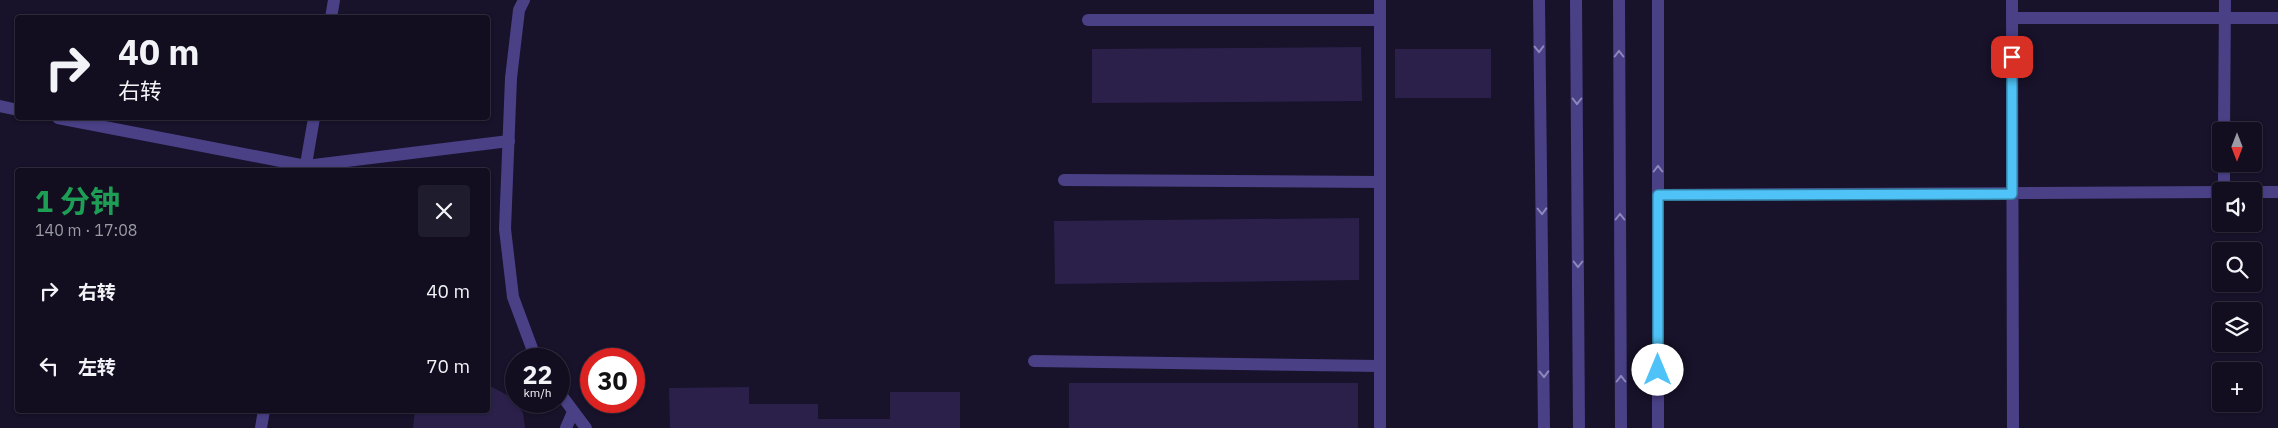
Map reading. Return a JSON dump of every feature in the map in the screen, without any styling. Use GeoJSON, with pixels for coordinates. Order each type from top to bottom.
{"type":"FeatureCollection","features":[{"type":"Feature","properties":{"kind":"street"},"geometry":{"type":"LineString","coordinates":[[332,15],[334,0]]}},
{"type":"Feature","properties":{"kind":"street"},"geometry":{"type":"LineString","coordinates":[[524,0],[519,10],[511,78],[505,229],[513,297],[532,348]]}},
{"type":"Feature","properties":{"kind":"street"},"geometry":{"type":"LineString","coordinates":[[1380,0],[1380,428]]}},
{"type":"Feature","properties":{"kind":"street"},"geometry":{"type":"LineString","coordinates":[[1539,0],[1544,428]]}},
{"type":"Feature","properties":{"kind":"street"},"geometry":{"type":"LineString","coordinates":[[1576,0],[1579,428]]}},
{"type":"Feature","properties":{"kind":"street"},"geometry":{"type":"LineString","coordinates":[[1619,0],[1621,428]]}},
{"type":"Feature","properties":{"kind":"street"},"geometry":{"type":"LineString","coordinates":[[1658,0],[1658,428]]}},
{"type":"Feature","properties":{"kind":"street"},"geometry":{"type":"LineString","coordinates":[[2012,0],[2013,428]]}},
{"type":"Feature","properties":{"kind":"street"},"geometry":{"type":"LineString","coordinates":[[2224,122],[2225,0]]}},
{"type":"Feature","properties":{"kind":"street"},"geometry":{"type":"LineString","coordinates":[[2012,18],[2278,18]]}},
{"type":"Feature","properties":{"kind":"street"},"geometry":{"type":"LineString","coordinates":[[1088,20],[1380,20]]}},
{"type":"Feature","properties":{"kind":"street"},"geometry":{"type":"LineString","coordinates":[[0,106],[15,109]]}},
{"type":"Feature","properties":{"kind":"street"},"geometry":{"type":"LineString","coordinates":[[68,120],[305,168],[508,141]]}},
{"type":"Feature","properties":{"kind":"street"},"geometry":{"type":"LineString","coordinates":[[305,168],[314,120]]}},
{"type":"Feature","properties":{"kind":"street"},"geometry":{"type":"LineString","coordinates":[[1064,180],[1380,182]]}},
{"type":"Feature","properties":{"kind":"street"},"geometry":{"type":"LineString","coordinates":[[1658,195],[2212,192]]}},
{"type":"Feature","properties":{"kind":"street"},"geometry":{"type":"LineString","coordinates":[[2262,192],[2278,192]]}},
{"type":"Feature","properties":{"kind":"street"},"geometry":{"type":"LineString","coordinates":[[1034,360],[1380,366]]}},
{"type":"Feature","properties":{"kind":"street"},"geometry":{"type":"LineString","coordinates":[[570,408],[586,428]]}},
{"type":"Feature","properties":{"kind":"street"},"geometry":{"type":"LineString","coordinates":[[566,428],[573,412]]}},
{"type":"Feature","properties":{"kind":"street"},"geometry":{"type":"LineString","coordinates":[[261,428],[264,413]]}},
{"type":"Feature","properties":{"kind":"building"},"geometry":{"type":"Polygon","coordinates":[[[1361,47],[1362,101],[1092,103],[1092,49],[1361,47]]]}},
{"type":"Feature","properties":{"kind":"building"},"geometry":{"type":"Polygon","coordinates":[[[1395,49],[1491,49],[1491,98],[1395,98],[1395,49]]]}},
{"type":"Feature","properties":{"kind":"building"},"geometry":{"type":"Polygon","coordinates":[[[1359,218],[1359,280],[1055,284],[1054,221],[1359,218]]]}},
{"type":"Feature","properties":{"kind":"building"},"geometry":{"type":"Polygon","coordinates":[[[1069,383],[1358,383],[1358,428],[1069,428],[1069,383]]]}},
{"type":"Feature","properties":{"kind":"building"},"geometry":{"type":"Polygon","coordinates":[[[490,386],[505,394],[505,413],[523,413],[525,428],[413,428],[415,413],[490,413],[490,386]]]}},
{"type":"Feature","properties":{"kind":"building"},"geometry":{"type":"Polygon","coordinates":[[[749,387],[749,404],[818,404],[818,419],[890,419],[890,392],[960,392],[960,428],[670,428],[669,388],[749,387]]]}},
{"type":"Feature","properties":{"kind":"route"},"geometry":{"type":"LineString","coordinates":[[1658,370],[1658,195],[2012,194],[2012,57]]}}]}
